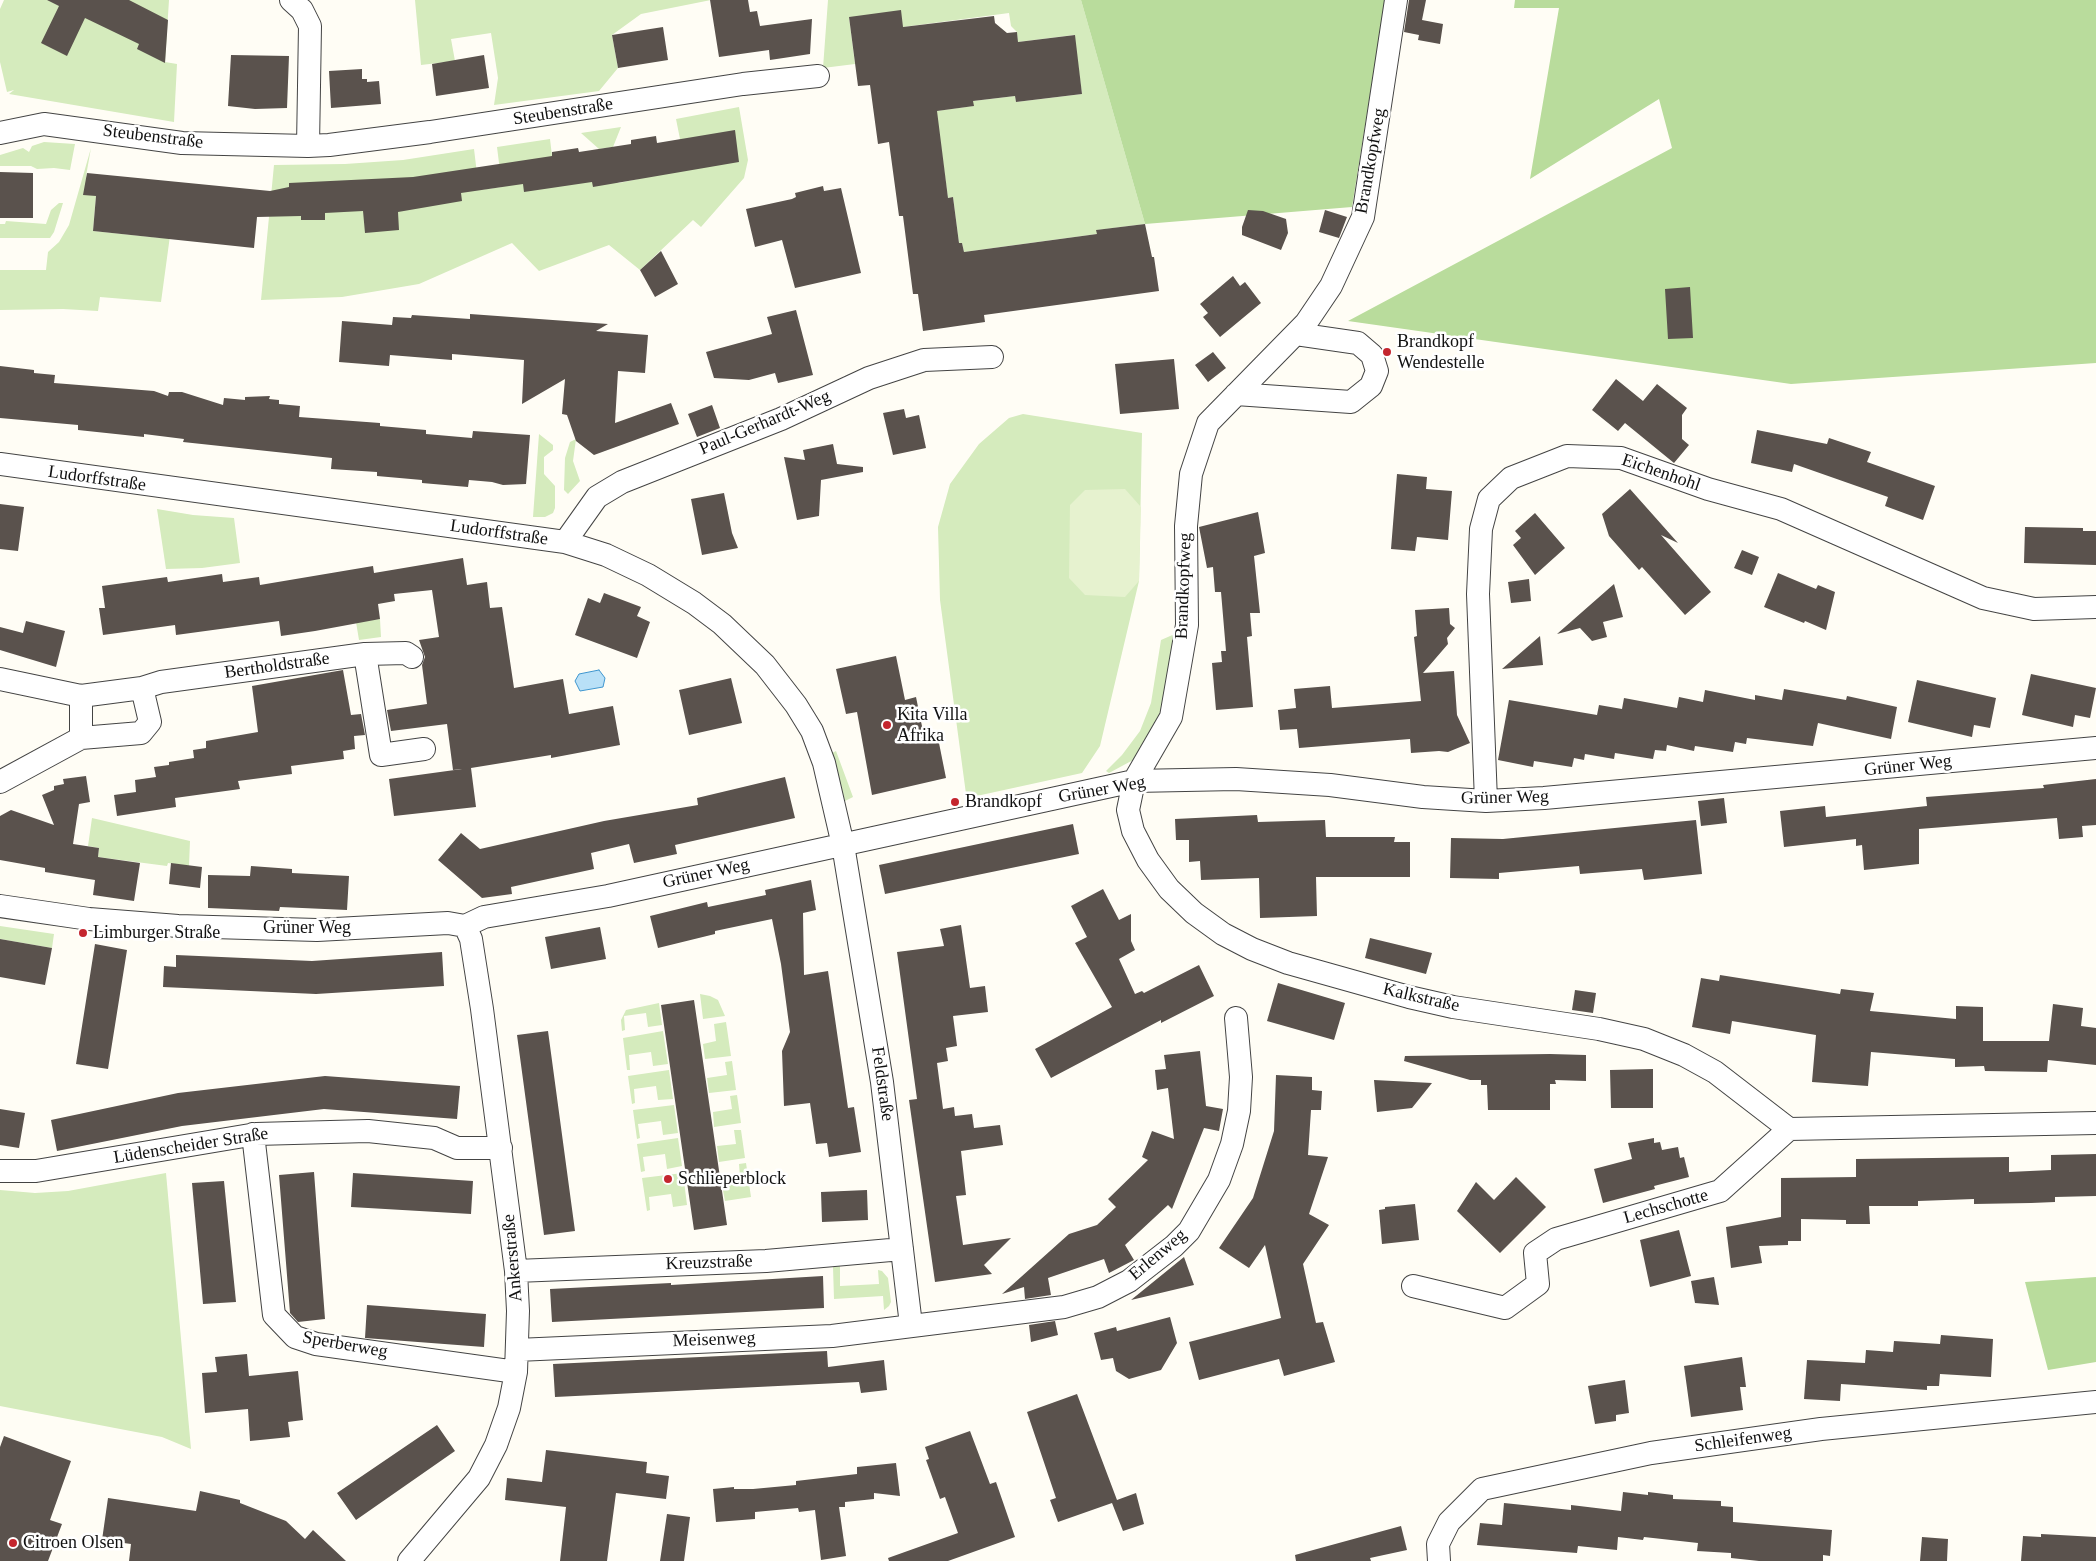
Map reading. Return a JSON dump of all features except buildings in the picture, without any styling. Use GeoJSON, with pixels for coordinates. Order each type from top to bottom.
{"type":"FeatureCollection","features":[{"type":"Feature","properties":{"kind":"street"},"geometry":{"type":"LineString","coordinates":[[291,0],[302,10],[310,26],[308,146]]}},
{"type":"Feature","properties":{"kind":"street","name":"Brandkopfweg"},"geometry":{"type":"LineString","coordinates":[[1134,781],[1171,717],[1187,626],[1186,526],[1191,474],[1208,423],[1296,334],[1331,286],[1363,217],[1396,0]]}},
{"type":"Feature","properties":{"kind":"street","name":"Steubenstraße"},"geometry":{"type":"LineString","coordinates":[[0,133],[44,124],[182,143],[308,146],[430,132],[742,84],[818,76]]}},
{"type":"Feature","properties":{"kind":"street"},"geometry":{"type":"LineString","coordinates":[[1236,394],[1351,402],[1371,386],[1377,371],[1372,354],[1358,343],[1296,334]]}},
{"type":"Feature","properties":{"kind":"street","name":"Paul-Gerhardt-Weg"},"geometry":{"type":"LineString","coordinates":[[565,542],[597,497],[622,482],[781,419],[869,378],[924,360],[992,357]]}},
{"type":"Feature","properties":{"kind":"street","name":"Eichenhohl"},"geometry":{"type":"LineString","coordinates":[[1486,801],[1478,594],[1481,528],[1489,499],[1511,478],[1567,456],[1621,458],[1708,489],[1781,509],[1983,598],[2034,609],[2096,607]]}},
{"type":"Feature","properties":{"kind":"street","name":"Ludorffstraße"},"geometry":{"type":"LineString","coordinates":[[0,464],[565,542],[606,555],[648,575],[694,603],[722,624],[765,665],[796,705],[812,731],[824,763],[844,844]]}},
{"type":"Feature","properties":{"kind":"street","name":"Bertholdstraße"},"geometry":{"type":"LineString","coordinates":[[82,696],[142,688],[161,682],[365,654],[406,653],[412,657]]}},
{"type":"Feature","properties":{"kind":"street"},"geometry":{"type":"LineString","coordinates":[[365,654],[381,755],[424,749]]}},
{"type":"Feature","properties":{"kind":"street"},"geometry":{"type":"LineString","coordinates":[[0,679],[82,696],[81,738]]}},
{"type":"Feature","properties":{"kind":"street"},"geometry":{"type":"LineString","coordinates":[[0,782],[81,738],[141,733],[150,722],[142,688]]}},
{"type":"Feature","properties":{"kind":"street","name":"Grüner Weg"},"geometry":{"type":"LineString","coordinates":[[0,906],[89,919],[178,926],[317,930],[448,923],[465,926],[484,917],[608,896],[1134,781],[1236,779],[1330,785],[1422,797],[1486,801],[1544,798],[2096,748]]}},
{"type":"Feature","properties":{"kind":"street","name":"Kalkstraße"},"geometry":{"type":"LineString","coordinates":[[1134,781],[1128,810],[1133,831],[1148,860],[1169,889],[1194,913],[1223,934],[1252,949],[1288,963],[1409,997],[1453,1007],[1599,1029],[1644,1039],[1684,1055],[1715,1072],[1789,1129]]}},
{"type":"Feature","properties":{"kind":"street","name":"Feldstraße"},"geometry":{"type":"LineString","coordinates":[[844,844],[882,1082],[911,1325]]}},
{"type":"Feature","properties":{"kind":"street","name":"Ankerstraße"},"geometry":{"type":"LineString","coordinates":[[409,1561],[464,1498],[478,1478],[496,1445],[511,1402],[516,1361],[516,1271],[501,1148],[471,939],[465,926]]}},
{"type":"Feature","properties":{"kind":"street","name":"Erlenweg"},"geometry":{"type":"LineString","coordinates":[[911,1325],[1064,1308],[1098,1297],[1130,1281],[1174,1246],[1189,1231],[1205,1206],[1219,1180],[1232,1144],[1239,1111],[1241,1077],[1236,1018]]}},
{"type":"Feature","properties":{"kind":"street"},"geometry":{"type":"LineString","coordinates":[[1789,1129],[2096,1123]]}},
{"type":"Feature","properties":{"kind":"street","name":"Lechschotte"},"geometry":{"type":"LineString","coordinates":[[1413,1286],[1505,1308],[1538,1284],[1535,1254],[1556,1239],[1720,1190],[1789,1129]]}},
{"type":"Feature","properties":{"kind":"street","name":"Lüdenscheider Straße"},"geometry":{"type":"LineString","coordinates":[[0,1171],[36,1171],[253,1134],[368,1131],[434,1138],[457,1148],[501,1148]]}},
{"type":"Feature","properties":{"kind":"street","name":"Sperberweg"},"geometry":{"type":"LineString","coordinates":[[253,1134],[274,1315],[295,1337],[316,1344],[516,1361]]}},
{"type":"Feature","properties":{"kind":"street","name":"Kreuzstraße"},"geometry":{"type":"LineString","coordinates":[[516,1271],[766,1261],[902,1249]]}},
{"type":"Feature","properties":{"kind":"street","name":"Meisenweg"},"geometry":{"type":"LineString","coordinates":[[516,1361],[832,1336],[911,1325]]}},
{"type":"Feature","properties":{"kind":"street","name":"Schleifenweg"},"geometry":{"type":"LineString","coordinates":[[1439,1561],[1438,1544],[1449,1522],[1482,1489],[1661,1452],[1821,1429],[2096,1402]]}},
{"type":"Feature","properties":{"kind":"green space"},"geometry":{"type":"Polygon","coordinates":[[[4,0],[169,0],[165,62],[177,64],[174,122],[9,94],[14,90],[7,92],[0,62],[0,9],[4,0]]]}},
{"type":"Feature","properties":{"kind":"green space"},"geometry":{"type":"Polygon","coordinates":[[[415,0],[711,0],[641,14],[612,35],[618,68],[599,91],[494,105],[498,78],[491,33],[451,39],[455,61],[421,65],[415,0]]]}},
{"type":"Feature","properties":{"kind":"green space"},"geometry":{"type":"Polygon","coordinates":[[[828,0],[1081,0],[1145,224],[1097,230],[1097,234],[964,252],[962,243],[959,243],[953,197],[948,198],[936,111],[973,106],[973,101],[1015,96],[1016,102],[1082,94],[1074,35],[1018,42],[1017,32],[1011,26],[1009,13],[903,27],[849,17],[855,64],[823,68],[828,0]]]}},
{"type":"Feature","properties":{"kind":"green space"},"geometry":{"type":"Polygon","coordinates":[[[1081,0],[1385,0],[1352,207],[1145,224],[1081,0]]]}},
{"type":"Feature","properties":{"kind":"green space"},"geometry":{"type":"Polygon","coordinates":[[[1515,0],[2096,0],[2096,363],[1791,384],[1348,321],[1672,148],[1659,99],[1530,179],[1559,8],[1514,8],[1515,0]]]}},
{"type":"Feature","properties":{"kind":"green space"},"geometry":{"type":"Polygon","coordinates":[[[739,107],[748,160],[744,178],[701,227],[693,220],[640,270],[609,245],[539,271],[512,243],[419,284],[342,297],[261,300],[274,165],[345,164],[403,160],[474,149],[479,190],[502,187],[497,147],[550,139],[552,156],[619,183],[638,179],[680,139],[676,119],[739,107]]]}},
{"type":"Feature","properties":{"kind":"green space"},"geometry":{"type":"Polygon","coordinates":[[[621,127],[613,147],[599,149],[581,133],[621,127]]]}},
{"type":"Feature","properties":{"kind":"green space"},"geometry":{"type":"Polygon","coordinates":[[[44,142],[75,144],[70,170],[54,168],[37,169],[31,166],[0,166],[0,155],[23,148],[29,152],[32,146],[44,142]]]}},
{"type":"Feature","properties":{"kind":"green space"},"geometry":{"type":"Polygon","coordinates":[[[91,148],[86,176],[96,196],[93,231],[161,238],[172,221],[161,302],[100,297],[98,311],[63,309],[0,310],[0,270],[46,270],[48,252],[59,242],[69,225],[91,148]]]}},
{"type":"Feature","properties":{"kind":"green space"},"geometry":{"type":"Polygon","coordinates":[[[59,203],[63,203],[54,232],[50,238],[0,238],[0,224],[5,224],[6,221],[46,224],[51,210],[59,203]]]}},
{"type":"Feature","properties":{"kind":"green space"},"geometry":{"type":"Polygon","coordinates":[[[1023,414],[1142,433],[1139,581],[1100,746],[1082,773],[972,797],[966,794],[940,600],[938,527],[950,484],[979,444],[1009,418],[1023,414]]]}},
{"type":"Feature","properties":{"kind":"green space"},"geometry":{"type":"Polygon","coordinates":[[[539,434],[553,445],[553,450],[544,457],[544,474],[555,486],[555,508],[553,513],[545,517],[533,517],[539,434]]]}},
{"type":"Feature","properties":{"kind":"green space"},"geometry":{"type":"Polygon","coordinates":[[[576,439],[573,461],[580,481],[568,494],[564,490],[565,458],[570,442],[576,439]]]}},
{"type":"Feature","properties":{"kind":"green space"},"geometry":{"type":"Polygon","coordinates":[[[1125,489],[1141,507],[1139,581],[1125,597],[1085,595],[1069,578],[1070,505],[1085,490],[1125,489]]]}},
{"type":"Feature","properties":{"kind":"green space"},"geometry":{"type":"Polygon","coordinates":[[[157,509],[193,515],[234,518],[240,563],[202,568],[166,569],[157,509]]]}},
{"type":"Feature","properties":{"kind":"green space"},"geometry":{"type":"Polygon","coordinates":[[[380,619],[381,637],[359,640],[356,622],[380,619]]]}},
{"type":"Feature","properties":{"kind":"green space"},"geometry":{"type":"Polygon","coordinates":[[[1177,633],[1172,675],[1158,718],[1135,759],[1109,773],[1106,771],[1122,755],[1140,731],[1151,703],[1161,640],[1177,633]]]}},
{"type":"Feature","properties":{"kind":"green space"},"geometry":{"type":"Polygon","coordinates":[[[836,751],[853,797],[845,801],[832,753],[836,751]]]}},
{"type":"Feature","properties":{"kind":"green space"},"geometry":{"type":"Polygon","coordinates":[[[92,818],[190,841],[189,866],[168,863],[167,866],[98,857],[99,848],[88,846],[92,818]]]}},
{"type":"Feature","properties":{"kind":"green space"},"geometry":{"type":"Polygon","coordinates":[[[0,926],[54,934],[52,948],[0,939],[0,926]]]}},
{"type":"Feature","properties":{"kind":"green space"},"geometry":{"type":"Polygon","coordinates":[[[700,994],[718,1000],[725,1016],[703,1019],[700,994]]]}},
{"type":"Feature","properties":{"kind":"green space"},"geometry":{"type":"Polygon","coordinates":[[[659,1003],[662,1025],[648,1027],[646,1013],[624,1016],[625,1030],[622,1031],[621,1020],[626,1010],[659,1003]]]}},
{"type":"Feature","properties":{"kind":"green space"},"geometry":{"type":"Polygon","coordinates":[[[726,1022],[731,1056],[705,1059],[703,1044],[716,1041],[714,1024],[726,1022]]]}},
{"type":"Feature","properties":{"kind":"green space"},"geometry":{"type":"Polygon","coordinates":[[[663,1031],[668,1064],[653,1066],[651,1052],[629,1055],[630,1070],[627,1070],[623,1038],[663,1031]]]}},
{"type":"Feature","properties":{"kind":"green space"},"geometry":{"type":"Polygon","coordinates":[[[732,1061],[736,1090],[709,1093],[707,1078],[727,1075],[725,1062],[732,1061]]]}},
{"type":"Feature","properties":{"kind":"green space"},"geometry":{"type":"Polygon","coordinates":[[[669,1070],[673,1099],[658,1100],[656,1086],[634,1089],[635,1103],[632,1104],[628,1076],[669,1070]]]}},
{"type":"Feature","properties":{"kind":"green space"},"geometry":{"type":"Polygon","coordinates":[[[737,1095],[741,1123],[714,1127],[713,1112],[732,1109],[730,1096],[737,1095]]]}},
{"type":"Feature","properties":{"kind":"green space"},"geometry":{"type":"Polygon","coordinates":[[[674,1105],[678,1133],[663,1135],[661,1121],[638,1124],[640,1138],[637,1139],[633,1110],[674,1105]]]}},
{"type":"Feature","properties":{"kind":"green space"},"geometry":{"type":"Polygon","coordinates":[[[734,1130],[741,1130],[745,1158],[719,1162],[717,1146],[736,1144],[734,1130]]]}},
{"type":"Feature","properties":{"kind":"green space"},"geometry":{"type":"Polygon","coordinates":[[[678,1138],[682,1166],[667,1169],[665,1154],[643,1157],[645,1171],[641,1172],[637,1144],[678,1138]]]}},
{"type":"Feature","properties":{"kind":"green space"},"geometry":{"type":"Polygon","coordinates":[[[746,1163],[751,1197],[725,1201],[721,1180],[740,1177],[739,1164],[746,1163]]]}},
{"type":"Feature","properties":{"kind":"green space"},"geometry":{"type":"Polygon","coordinates":[[[166,1173],[191,1449],[162,1437],[0,1406],[0,1190],[35,1193],[68,1191],[166,1173]]]}},
{"type":"Feature","properties":{"kind":"green space"},"geometry":{"type":"Polygon","coordinates":[[[683,1173],[687,1205],[673,1207],[671,1194],[649,1197],[650,1210],[647,1211],[642,1178],[683,1173]]]}},
{"type":"Feature","properties":{"kind":"green space"},"geometry":{"type":"Polygon","coordinates":[[[840,1266],[840,1286],[879,1284],[878,1270],[882,1271],[888,1278],[891,1302],[889,1306],[884,1310],[883,1296],[834,1299],[833,1267],[840,1266]]]}},
{"type":"Feature","properties":{"kind":"green space"},"geometry":{"type":"Polygon","coordinates":[[[2096,1277],[2096,1362],[2048,1370],[2025,1282],[2096,1277]]]}},
{"type":"Feature","properties":{"kind":"water"},"geometry":{"type":"Polygon","coordinates":[[[599,670],[605,678],[603,687],[580,691],[575,681],[579,674],[599,670]]]}},
{"type":"Feature","properties":{"kind":"place","name":"Brandkopf Wendestelle"},"geometry":{"type":"Point","coordinates":[1387,352]}},
{"type":"Feature","properties":{"kind":"place","name":"Kita Villa Afrika"},"geometry":{"type":"Point","coordinates":[887,725]}},
{"type":"Feature","properties":{"kind":"place","name":"Brandkopf"},"geometry":{"type":"Point","coordinates":[955,802]}},
{"type":"Feature","properties":{"kind":"place","name":"Limburger Straße"},"geometry":{"type":"Point","coordinates":[83,933]}},
{"type":"Feature","properties":{"kind":"place","name":"Schlieperblock"},"geometry":{"type":"Point","coordinates":[668,1179]}},
{"type":"Feature","properties":{"kind":"place","name":"Citroen Olsen"},"geometry":{"type":"Point","coordinates":[13,1543]}}]}
